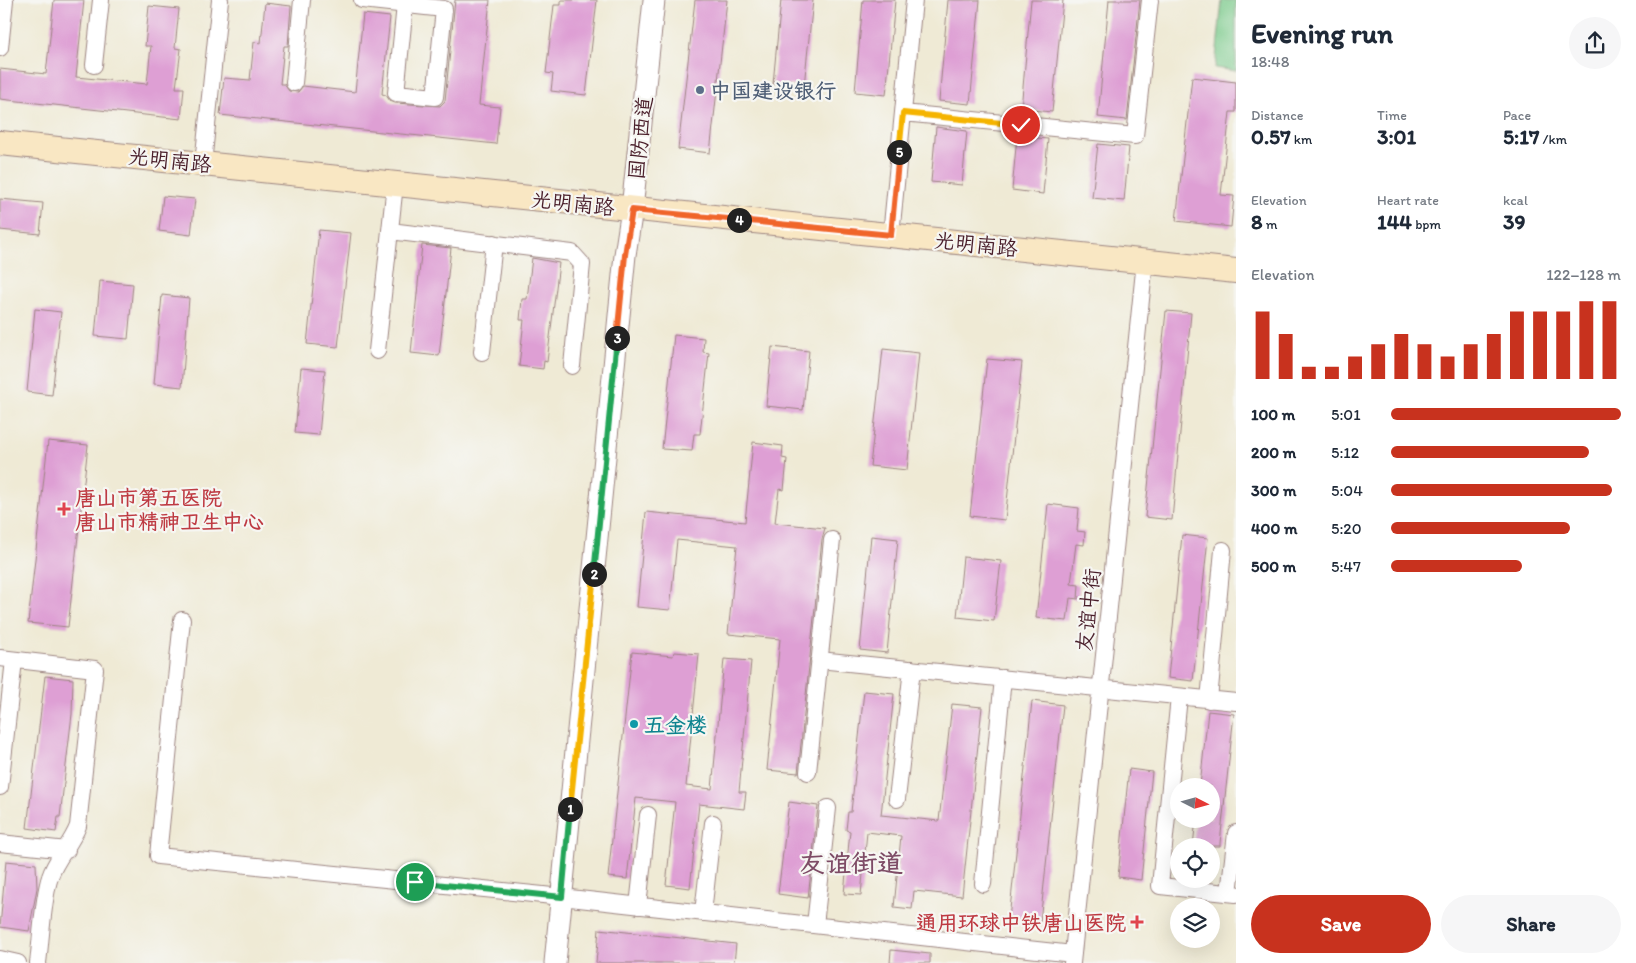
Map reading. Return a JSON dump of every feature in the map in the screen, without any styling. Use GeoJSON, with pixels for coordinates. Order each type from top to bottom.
{"type":"FeatureCollection","features":[{"type":"Feature","properties":{"kind":"main road","name":"光明南路"},"geometry":{"type":"LineString","coordinates":[[0,143],[632,210],[1236,271]]}},
{"type":"Feature","properties":{"kind":"street"},"geometry":{"type":"LineString","coordinates":[[0,48],[5,0]]}},
{"type":"Feature","properties":{"kind":"street"},"geometry":{"type":"LineString","coordinates":[[94,65],[101,0]]}},
{"type":"Feature","properties":{"kind":"street"},"geometry":{"type":"LineString","coordinates":[[203,164],[220,0]]}},
{"type":"Feature","properties":{"kind":"street"},"geometry":{"type":"LineString","coordinates":[[294,83],[302,0]]}},
{"type":"Feature","properties":{"kind":"street"},"geometry":{"type":"LineString","coordinates":[[362,0],[405,2],[444,9],[435,97],[396,93],[405,2]]}},
{"type":"Feature","properties":{"kind":"street","name":"国防西道"},"geometry":{"type":"LineString","coordinates":[[555,963],[625,255],[632,210],[654,0]]}},
{"type":"Feature","properties":{"kind":"street"},"geometry":{"type":"LineString","coordinates":[[891,235],[914,0]]}},
{"type":"Feature","properties":{"kind":"street"},"geometry":{"type":"LineString","coordinates":[[903,113],[1135,136],[1150,0]]}},
{"type":"Feature","properties":{"kind":"street"},"geometry":{"type":"LineString","coordinates":[[377,350],[395,184]]}},
{"type":"Feature","properties":{"kind":"street"},"geometry":{"type":"LineString","coordinates":[[390,231],[572,253],[582,264],[572,366]]}},
{"type":"Feature","properties":{"kind":"street"},"geometry":{"type":"LineString","coordinates":[[482,352],[494,243]]}},
{"type":"Feature","properties":{"kind":"street","name":"友谊中街"},"geometry":{"type":"LineString","coordinates":[[1073,958],[1145,261]]}},
{"type":"Feature","properties":{"kind":"street"},"geometry":{"type":"LineString","coordinates":[[808,772],[832,540]]}},
{"type":"Feature","properties":{"kind":"street"},"geometry":{"type":"LineString","coordinates":[[1209,700],[1223,550]]}},
{"type":"Feature","properties":{"kind":"street"},"geometry":{"type":"LineString","coordinates":[[182,620],[158,856],[815,925],[1073,958]]}},
{"type":"Feature","properties":{"kind":"street"},"geometry":{"type":"LineString","coordinates":[[0,788],[7,659],[94,669],[78,826],[67,850],[56,863],[49,879],[38,963]]}},
{"type":"Feature","properties":{"kind":"street"},"geometry":{"type":"LineString","coordinates":[[819,660],[1236,702]]}},
{"type":"Feature","properties":{"kind":"street"},"geometry":{"type":"LineString","coordinates":[[897,799],[912,669]]}},
{"type":"Feature","properties":{"kind":"street"},"geometry":{"type":"LineString","coordinates":[[982,884],[1003,678]]}},
{"type":"Feature","properties":{"kind":"street"},"geometry":{"type":"LineString","coordinates":[[1179,697],[1160,886],[1233,894],[1236,832]]}},
{"type":"Feature","properties":{"kind":"street"},"geometry":{"type":"LineString","coordinates":[[815,925],[828,808]]}},
{"type":"Feature","properties":{"kind":"street"},"geometry":{"type":"LineString","coordinates":[[638,906],[648,815]]}},
{"type":"Feature","properties":{"kind":"street"},"geometry":{"type":"LineString","coordinates":[[703,913],[714,823]]}},
{"type":"Feature","properties":{"kind":"street"},"geometry":{"type":"LineString","coordinates":[[0,843],[67,850]]}},
{"type":"Feature","properties":{"kind":"street"},"geometry":{"type":"LineString","coordinates":[[0,959],[18,963]]}},
{"type":"Feature","properties":{"kind":"green space"},"geometry":{"type":"Polygon","coordinates":[[[1222,0],[1236,0],[1236,71],[1215,68],[1222,0]]]}},
{"type":"Feature","properties":{"kind":"building"},"geometry":{"type":"Polygon","coordinates":[[[54,0],[84,0],[76,77],[147,84],[151,46],[145,46],[149,6],[179,9],[175,48],[181,49],[176,88],[184,88],[181,119],[0,99],[0,69],[46,74],[54,0]]]}},
{"type":"Feature","properties":{"kind":"building"},"geometry":{"type":"Polygon","coordinates":[[[455,0],[490,0],[479,105],[500,107],[496,144],[220,115],[224,78],[250,80],[254,42],[261,43],[265,3],[291,6],[288,46],[284,46],[280,84],[284,84],[289,91],[298,92],[303,86],[355,92],[363,14],[390,17],[382,94],[395,103],[440,106],[445,101],[455,0]]]}},
{"type":"Feature","properties":{"kind":"building"},"geometry":{"type":"Polygon","coordinates":[[[561,0],[597,0],[586,95],[551,91],[553,74],[546,73],[554,5],[561,5],[561,0]]]}},
{"type":"Feature","properties":{"kind":"building"},"geometry":{"type":"Polygon","coordinates":[[[695,0],[727,0],[710,153],[678,149],[695,0]]]}},
{"type":"Feature","properties":{"kind":"building"},"geometry":{"type":"Polygon","coordinates":[[[781,0],[813,0],[804,86],[773,84],[781,0]]]}},
{"type":"Feature","properties":{"kind":"building"},"geometry":{"type":"Polygon","coordinates":[[[863,0],[895,0],[886,95],[855,92],[863,0]]]}},
{"type":"Feature","properties":{"kind":"building"},"geometry":{"type":"Polygon","coordinates":[[[948,0],[980,0],[970,104],[939,101],[948,0]]]}},
{"type":"Feature","properties":{"kind":"building"},"geometry":{"type":"Polygon","coordinates":[[[1031,0],[1063,0],[1052,112],[1021,109],[1031,0]]]}},
{"type":"Feature","properties":{"kind":"building"},"geometry":{"type":"Polygon","coordinates":[[[1109,0],[1140,0],[1127,120],[1098,117],[1109,0]]]}},
{"type":"Feature","properties":{"kind":"building"},"geometry":{"type":"Polygon","coordinates":[[[1192,77],[1236,82],[1236,112],[1230,112],[1221,195],[1234,196],[1231,227],[1176,221],[1192,77]]]}},
{"type":"Feature","properties":{"kind":"building"},"geometry":{"type":"Polygon","coordinates":[[[936,127],[967,131],[962,185],[931,182],[936,127]]]}},
{"type":"Feature","properties":{"kind":"building"},"geometry":{"type":"Polygon","coordinates":[[[1017,136],[1048,139],[1043,194],[1012,190],[1017,136]]]}},
{"type":"Feature","properties":{"kind":"building"},"geometry":{"type":"Polygon","coordinates":[[[1098,144],[1129,147],[1124,201],[1092,198],[1098,144]]]}},
{"type":"Feature","properties":{"kind":"building"},"geometry":{"type":"Polygon","coordinates":[[[163,196],[195,199],[191,235],[159,231],[163,196]]]}},
{"type":"Feature","properties":{"kind":"building"},"geometry":{"type":"Polygon","coordinates":[[[0,199],[43,203],[40,234],[0,230],[0,199]]]}},
{"type":"Feature","properties":{"kind":"building"},"geometry":{"type":"Polygon","coordinates":[[[319,230],[351,233],[338,347],[307,344],[319,230]]]}},
{"type":"Feature","properties":{"kind":"building"},"geometry":{"type":"Polygon","coordinates":[[[422,245],[451,248],[439,356],[411,353],[422,245]]]}},
{"type":"Feature","properties":{"kind":"building"},"geometry":{"type":"Polygon","coordinates":[[[532,258],[559,263],[547,362],[544,361],[543,369],[519,366],[524,320],[520,320],[522,299],[527,299],[532,258]]]}},
{"type":"Feature","properties":{"kind":"building"},"geometry":{"type":"Polygon","coordinates":[[[100,281],[133,284],[128,339],[95,336],[100,281]]]}},
{"type":"Feature","properties":{"kind":"building"},"geometry":{"type":"Polygon","coordinates":[[[162,295],[189,298],[182,387],[154,384],[162,295]]]}},
{"type":"Feature","properties":{"kind":"building"},"geometry":{"type":"Polygon","coordinates":[[[35,309],[61,312],[52,395],[27,392],[35,309]]]}},
{"type":"Feature","properties":{"kind":"building"},"geometry":{"type":"Polygon","coordinates":[[[1166,311],[1191,313],[1172,520],[1145,517],[1166,311]]]}},
{"type":"Feature","properties":{"kind":"building"},"geometry":{"type":"Polygon","coordinates":[[[674,335],[704,338],[703,352],[709,353],[700,434],[694,434],[692,451],[662,449],[674,335]]]}},
{"type":"Feature","properties":{"kind":"building"},"geometry":{"type":"Polygon","coordinates":[[[772,347],[809,351],[803,410],[766,406],[772,347]]]}},
{"type":"Feature","properties":{"kind":"building"},"geometry":{"type":"Polygon","coordinates":[[[883,349],[919,353],[907,470],[870,466],[883,349]]]}},
{"type":"Feature","properties":{"kind":"building"},"geometry":{"type":"Polygon","coordinates":[[[987,359],[1022,362],[1005,520],[970,516],[987,359]]]}},
{"type":"Feature","properties":{"kind":"building"},"geometry":{"type":"Polygon","coordinates":[[[301,368],[325,370],[319,435],[295,433],[301,368]]]}},
{"type":"Feature","properties":{"kind":"building"},"geometry":{"type":"Polygon","coordinates":[[[48,441],[88,445],[68,627],[28,623],[48,441]]]}},
{"type":"Feature","properties":{"kind":"building"},"geometry":{"type":"Polygon","coordinates":[[[753,442],[783,446],[782,458],[787,459],[784,490],[779,489],[775,523],[825,528],[822,539],[798,773],[767,770],[780,639],[728,634],[737,546],[677,540],[670,610],[637,607],[646,512],[745,522],[753,442]]]}},
{"type":"Feature","properties":{"kind":"building"},"geometry":{"type":"Polygon","coordinates":[[[1048,504],[1079,508],[1077,531],[1085,532],[1084,545],[1076,544],[1071,584],[1079,585],[1078,599],[1070,598],[1067,621],[1036,618],[1048,504]]]}},
{"type":"Feature","properties":{"kind":"building"},"geometry":{"type":"Polygon","coordinates":[[[1182,535],[1208,538],[1193,681],[1168,678],[1182,535]]]}},
{"type":"Feature","properties":{"kind":"building"},"geometry":{"type":"Polygon","coordinates":[[[871,536],[898,539],[887,653],[860,650],[871,536]]]}},
{"type":"Feature","properties":{"kind":"building"},"geometry":{"type":"Polygon","coordinates":[[[963,557],[1001,561],[994,621],[957,617],[963,557]]]}},
{"type":"Feature","properties":{"kind":"building"},"geometry":{"type":"Polygon","coordinates":[[[632,652],[673,656],[674,652],[699,654],[686,786],[712,789],[724,659],[751,661],[739,792],[746,792],[744,809],[699,804],[690,888],[666,885],[675,802],[636,798],[627,879],[608,877],[632,652]]]}},
{"type":"Feature","properties":{"kind":"building"},"geometry":{"type":"Polygon","coordinates":[[[45,676],[73,679],[72,714],[60,817],[58,817],[56,832],[27,828],[45,676]]]}},
{"type":"Feature","properties":{"kind":"building"},"geometry":{"type":"Polygon","coordinates":[[[864,691],[894,694],[881,815],[939,821],[952,704],[982,707],[962,896],[914,891],[912,909],[894,907],[901,836],[867,832],[861,895],[844,894],[850,831],[846,830],[848,812],[851,812],[864,691]]]}},
{"type":"Feature","properties":{"kind":"building"},"geometry":{"type":"Polygon","coordinates":[[[1032,701],[1063,705],[1040,922],[1009,919],[1032,701]]]}},
{"type":"Feature","properties":{"kind":"building"},"geometry":{"type":"Polygon","coordinates":[[[1208,711],[1234,714],[1220,846],[1220,838],[1194,838],[1195,828],[1220,828],[1220,778],[1201,778],[1208,711]]]}},
{"type":"Feature","properties":{"kind":"building"},"geometry":{"type":"Polygon","coordinates":[[[1129,769],[1152,772],[1141,880],[1118,877],[1129,769]]]}},
{"type":"Feature","properties":{"kind":"building"},"geometry":{"type":"Polygon","coordinates":[[[789,802],[818,806],[808,898],[778,894],[789,802]]]}},
{"type":"Feature","properties":{"kind":"building"},"geometry":{"type":"Polygon","coordinates":[[[6,861],[36,864],[37,888],[29,931],[0,927],[6,861]]]}},
{"type":"Feature","properties":{"kind":"building"},"geometry":{"type":"Polygon","coordinates":[[[599,929],[736,944],[734,963],[596,963],[599,929]]]}},
{"type":"Feature","properties":{"kind":"building"},"geometry":{"type":"Polygon","coordinates":[[[891,950],[930,954],[930,963],[890,963],[891,950]]]}},
{"type":"Feature","properties":{"kind":"place","name":"中国建设银行"},"geometry":{"type":"Point","coordinates":[700,90]}},
{"type":"Feature","properties":{"kind":"place","name":"唐山市第五医院 唐山市精神卫生中心"},"geometry":{"type":"Point","coordinates":[64,509]}},
{"type":"Feature","properties":{"kind":"place","name":"五金楼"},"geometry":{"type":"Point","coordinates":[634,724]}},
{"type":"Feature","properties":{"kind":"place","name":"通用环球中铁唐山医院"},"geometry":{"type":"Point","coordinates":[1137,922]}},
{"type":"Feature","properties":{"kind":"district","name":"友谊街道"},"geometry":{"type":"Point","coordinates":[851,863]}},
{"type":"Feature","properties":{"kind":"route"},"geometry":{"type":"LineString","coordinates":[[415,882],[562,897],[625,255],[632,210],[891,235],[903,113],[1021,125]]}}]}
